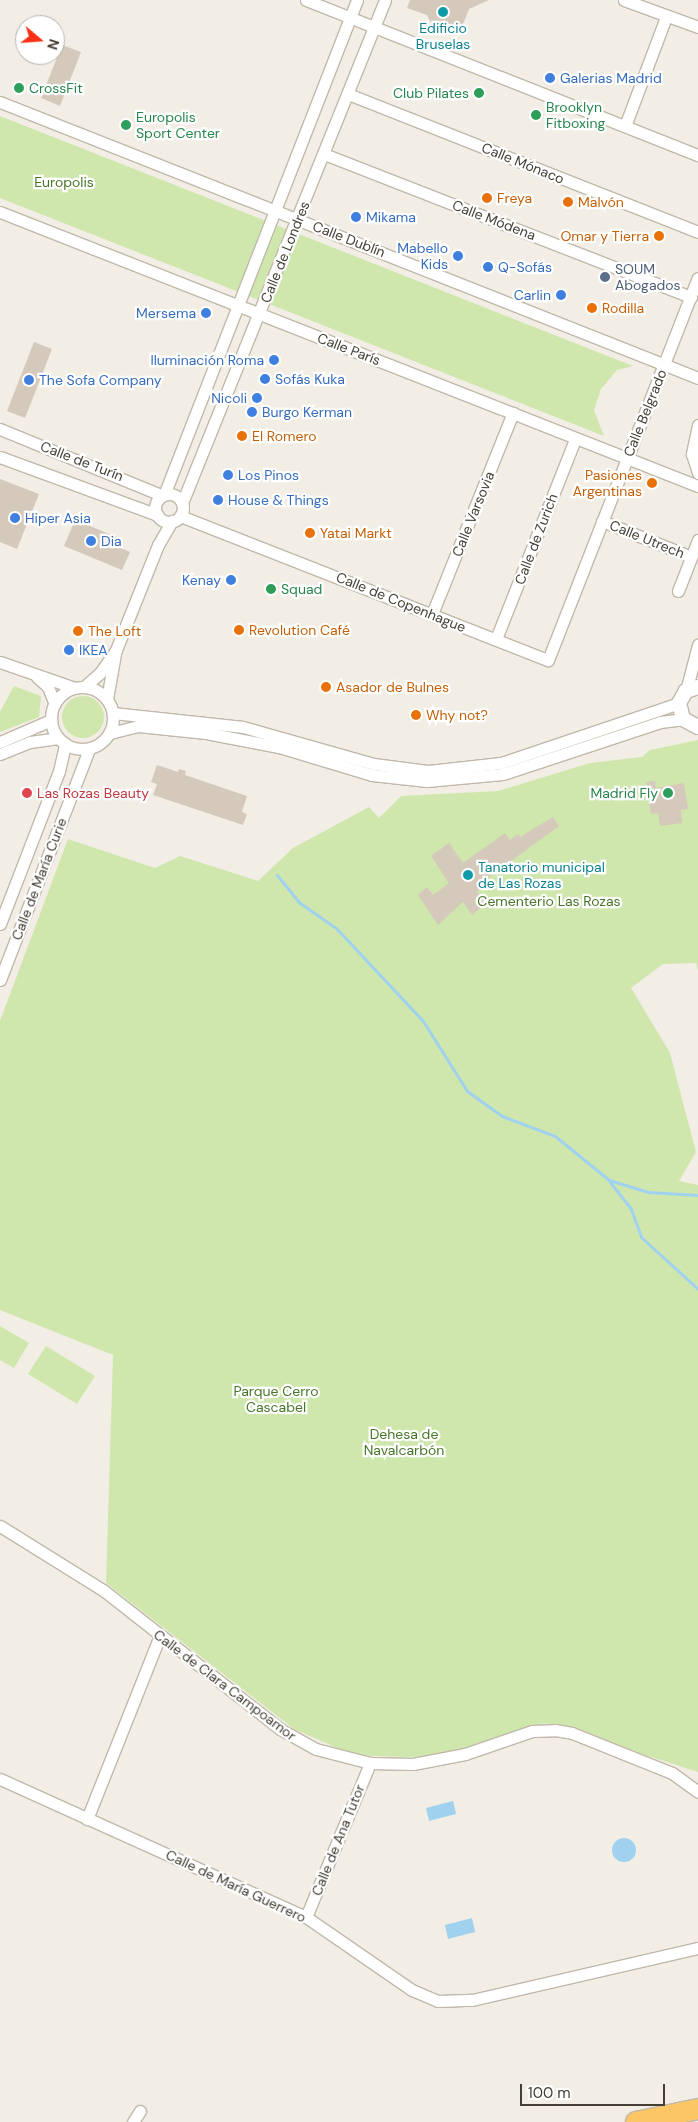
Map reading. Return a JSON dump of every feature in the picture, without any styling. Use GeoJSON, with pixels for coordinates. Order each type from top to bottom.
{"type":"FeatureCollection","features":[{"type":"Feature","properties":{"kind":"highway"},"geometry":{"type":"LineString","coordinates":[[636,2122],[698,2109]]}},
{"type":"Feature","properties":{"kind":"highway"},"geometry":{"type":"LineString","coordinates":[[664,2122],[698,2115]]}},
{"type":"Feature","properties":{"kind":"street"},"geometry":{"type":"LineString","coordinates":[[306,0],[698,155]]}},
{"type":"Feature","properties":{"kind":"street","name":"Calle de Londres"},"geometry":{"type":"LineString","coordinates":[[158,545],[159,516],[157,502],[163,495],[357,0]]}},
{"type":"Feature","properties":{"kind":"street","name":"Calle de Londres"},"geometry":{"type":"LineString","coordinates":[[158,545],[180,512],[385,0]]}},
{"type":"Feature","properties":{"kind":"street"},"geometry":{"type":"LineString","coordinates":[[624,0],[666,17],[698,27]]}},
{"type":"Feature","properties":{"kind":"street"},"geometry":{"type":"LineString","coordinates":[[625,126],[666,17]]}},
{"type":"Feature","properties":{"kind":"street","name":"Calle Mónaco"},"geometry":{"type":"LineString","coordinates":[[348,94],[698,232]]}},
{"type":"Feature","properties":{"kind":"street","name":"Calle Dublín"},"geometry":{"type":"LineString","coordinates":[[0,102],[665,363],[698,378]]}},
{"type":"Feature","properties":{"kind":"street","name":"Calle Módena"},"geometry":{"type":"LineString","coordinates":[[324,154],[691,297]]}},
{"type":"Feature","properties":{"kind":"street","name":"Calle París"},"geometry":{"type":"LineString","coordinates":[[0,212],[698,486]]}},
{"type":"Feature","properties":{"kind":"street","name":"Calle Belgrado"},"geometry":{"type":"LineString","coordinates":[[548,660],[698,278]]}},
{"type":"Feature","properties":{"kind":"street","name":"Calle Varsovia"},"geometry":{"type":"LineString","coordinates":[[432,614],[513,413]]}},
{"type":"Feature","properties":{"kind":"street"},"geometry":{"type":"LineString","coordinates":[[698,425],[692,454],[698,473]]}},
{"type":"Feature","properties":{"kind":"street","name":"Calle de Turín"},"geometry":{"type":"LineString","coordinates":[[0,429],[163,495],[175,495],[180,512],[159,516],[131,508],[0,457]]}},
{"type":"Feature","properties":{"kind":"street","name":"Calle de Zurich"},"geometry":{"type":"LineString","coordinates":[[496,639],[575,439]]}},
{"type":"Feature","properties":{"kind":"street","name":"Calle de Copenhague"},"geometry":{"type":"LineString","coordinates":[[180,512],[548,660]]}},
{"type":"Feature","properties":{"kind":"street","name":"Calle Utrech"},"geometry":{"type":"LineString","coordinates":[[602,521],[691,557]]}},
{"type":"Feature","properties":{"kind":"street"},"geometry":{"type":"LineString","coordinates":[[678,591],[698,540]]}},
{"type":"Feature","properties":{"kind":"street"},"geometry":{"type":"LineString","coordinates":[[110,733],[113,713],[108,699],[116,650],[158,545]]}},
{"type":"Feature","properties":{"kind":"street"},"geometry":{"type":"LineString","coordinates":[[683,719],[698,645]]}},
{"type":"Feature","properties":{"kind":"street"},"geometry":{"type":"LineString","coordinates":[[54,704],[100,673],[116,650]]}},
{"type":"Feature","properties":{"kind":"street"},"geometry":{"type":"LineString","coordinates":[[695,661],[698,674]]}},
{"type":"Feature","properties":{"kind":"street"},"geometry":{"type":"LineString","coordinates":[[0,662],[36,676],[80,687],[108,699]]}},
{"type":"Feature","properties":{"kind":"street"},"geometry":{"type":"LineString","coordinates":[[36,676],[48,687],[54,704],[51,720],[61,741]]}},
{"type":"Feature","properties":{"kind":"street"},"geometry":{"type":"LineString","coordinates":[[113,713],[243,727],[374,764],[428,771],[501,763],[688,694]]}},
{"type":"Feature","properties":{"kind":"street"},"geometry":{"type":"LineString","coordinates":[[0,754],[30,742],[61,741],[89,749],[110,733],[138,726],[206,733],[279,747],[372,774],[443,781],[503,774],[660,722],[683,719],[698,727]]}},
{"type":"Feature","properties":{"kind":"street"},"geometry":{"type":"LineString","coordinates":[[0,742],[51,720]]}},
{"type":"Feature","properties":{"kind":"street","name":"Calle de María Curie"},"geometry":{"type":"LineString","coordinates":[[0,924],[59,770],[61,741]]}},
{"type":"Feature","properties":{"kind":"street","name":"Calle de María Curie"},"geometry":{"type":"LineString","coordinates":[[2,973],[89,749]]}},
{"type":"Feature","properties":{"kind":"street","name":"Calle de Clara Campoamor"},"geometry":{"type":"LineString","coordinates":[[0,1526],[103,1590],[280,1729],[316,1749],[370,1763],[438,1761],[532,1730],[555,1730],[572,1733],[672,1773],[698,1792]]}},
{"type":"Feature","properties":{"kind":"street"},"geometry":{"type":"LineString","coordinates":[[87,1819],[160,1636]]}},
{"type":"Feature","properties":{"kind":"street","name":"Calle de Ana Tutor"},"geometry":{"type":"LineString","coordinates":[[306,1917],[370,1763]]}},
{"type":"Feature","properties":{"kind":"street","name":"Calle de María Guerrero"},"geometry":{"type":"LineString","coordinates":[[0,1780],[306,1917],[412,1990],[438,2001],[472,2000],[698,1948]]}},
{"type":"Feature","properties":{"kind":"street"},"geometry":{"type":"LineString","coordinates":[[133,2122],[140,2111]]}},
{"type":"Feature","properties":{"kind":"green space","name":"Europolis"},"geometry":{"type":"Polygon","coordinates":[[[0,116],[633,366],[617,370],[601,389],[594,410],[604,436],[0,198],[0,116]]]}},
{"type":"Feature","properties":{"kind":"green space"},"geometry":{"type":"Polygon","coordinates":[[[14,686],[41,696],[39,717],[0,732],[0,712],[14,686]]]}},
{"type":"Feature","properties":{"kind":"green space"},"geometry":{"type":"Polygon","coordinates":[[[87,696],[95,699],[101,705],[104,717],[101,729],[95,735],[79,738],[71,735],[65,729],[62,713],[65,705],[71,699],[87,696]]]}},
{"type":"Feature","properties":{"kind":"green space","name":"Dehesa de Navalcarbón"},"geometry":{"type":"Polygon","coordinates":[[[698,740],[698,972],[696,963],[663,964],[631,988],[670,1053],[696,1152],[679,1181],[698,1185],[698,1772],[545,1723],[432,1758],[353,1755],[294,1729],[106,1583],[113,1355],[0,1310],[0,1021],[68,839],[155,868],[180,856],[258,881],[293,848],[369,807],[379,818],[401,796],[498,791],[590,763],[642,757],[650,750],[698,740]]]}},
{"type":"Feature","properties":{"kind":"green space"},"geometry":{"type":"Polygon","coordinates":[[[0,1326],[29,1343],[14,1368],[0,1360],[0,1326]]]}},
{"type":"Feature","properties":{"kind":"green space"},"geometry":{"type":"Polygon","coordinates":[[[46,1346],[95,1376],[77,1404],[28,1374],[46,1346]]]}},
{"type":"Feature","properties":{"kind":"water"},"geometry":{"type":"Polygon","coordinates":[[[453,1801],[456,1814],[429,1821],[426,1808],[453,1801]]]}},
{"type":"Feature","properties":{"kind":"water"},"geometry":{"type":"Polygon","coordinates":[[[624,1838],[629,1839],[635,1845],[635,1855],[629,1861],[624,1862],[619,1861],[613,1855],[612,1850],[613,1845],[619,1839],[624,1838]]]}},
{"type":"Feature","properties":{"kind":"water"},"geometry":{"type":"Polygon","coordinates":[[[472,1918],[475,1932],[448,1939],[445,1925],[472,1918]]]}},
{"type":"Feature","properties":{"kind":"building","name":"Edificio Bruselas"},"geometry":{"type":"Polygon","coordinates":[[[410,0],[489,0],[469,9],[461,29],[441,21],[432,25],[427,15],[407,8],[410,0]]]}},
{"type":"Feature","properties":{"kind":"building"},"geometry":{"type":"Polygon","coordinates":[[[65,46],[81,52],[60,106],[41,98],[54,65],[65,65],[65,46]]]}},
{"type":"Feature","properties":{"kind":"building","name":"The Sofa Company"},"geometry":{"type":"Polygon","coordinates":[[[34,342],[52,349],[25,418],[7,411],[34,342]]]}},
{"type":"Feature","properties":{"kind":"building","name":"Hiper Asia"},"geometry":{"type":"Polygon","coordinates":[[[0,479],[39,494],[17,549],[0,542],[0,479]]]}},
{"type":"Feature","properties":{"kind":"building","name":"Dia"},"geometry":{"type":"Polygon","coordinates":[[[75,520],[117,537],[114,545],[130,552],[122,570],[64,546],[75,520]]]}},
{"type":"Feature","properties":{"kind":"building"},"geometry":{"type":"Polygon","coordinates":[[[157,765],[178,772],[179,769],[186,771],[185,775],[247,796],[242,812],[247,814],[243,825],[153,795],[157,784],[151,782],[157,765]]]}},
{"type":"Feature","properties":{"kind":"building","name":"Madrid Fly"},"geometry":{"type":"Polygon","coordinates":[[[655,781],[656,788],[684,783],[688,809],[681,810],[682,823],[660,826],[658,813],[651,814],[646,782],[655,781]]]}},
{"type":"Feature","properties":{"kind":"building","name":"Tanatorio municipal de Las Rozas"},"geometry":{"type":"Polygon","coordinates":[[[553,817],[559,826],[481,883],[484,887],[477,891],[486,904],[472,915],[463,902],[438,925],[418,895],[427,887],[433,895],[449,883],[431,856],[449,843],[463,863],[505,833],[510,840],[518,834],[520,837],[553,817]]]}},
{"type":"Feature","properties":{"kind":"waterway"},"geometry":{"type":"LineString","coordinates":[[277,875],[300,903],[336,928],[423,1021],[467,1091],[502,1116],[555,1136],[609,1180],[648,1192],[698,1195]]}},
{"type":"Feature","properties":{"kind":"waterway"},"geometry":{"type":"LineString","coordinates":[[610,1182],[631,1209],[641,1237],[698,1289]]}},
{"type":"Feature","properties":{"kind":"place","name":"Edificio Bruselas"},"geometry":{"type":"Point","coordinates":[443,12]}},
{"type":"Feature","properties":{"kind":"place","name":"Galerias Madrid"},"geometry":{"type":"Point","coordinates":[550,78]}},
{"type":"Feature","properties":{"kind":"place","name":"CrossFit"},"geometry":{"type":"Point","coordinates":[19,88]}},
{"type":"Feature","properties":{"kind":"place","name":"Club Pilates"},"geometry":{"type":"Point","coordinates":[479,93]}},
{"type":"Feature","properties":{"kind":"place","name":"Brooklyn Fitboxing"},"geometry":{"type":"Point","coordinates":[536,115]}},
{"type":"Feature","properties":{"kind":"place","name":"Europolis Sport Center"},"geometry":{"type":"Point","coordinates":[126,125]}},
{"type":"Feature","properties":{"kind":"place","name":"Freya"},"geometry":{"type":"Point","coordinates":[487,198]}},
{"type":"Feature","properties":{"kind":"place","name":"Malvón"},"geometry":{"type":"Point","coordinates":[568,202]}},
{"type":"Feature","properties":{"kind":"place","name":"Mikama"},"geometry":{"type":"Point","coordinates":[356,217]}},
{"type":"Feature","properties":{"kind":"place","name":"Omar y Tierra"},"geometry":{"type":"Point","coordinates":[659,236]}},
{"type":"Feature","properties":{"kind":"place","name":"Mabello Kids"},"geometry":{"type":"Point","coordinates":[458,256]}},
{"type":"Feature","properties":{"kind":"place","name":"Q-Sofás"},"geometry":{"type":"Point","coordinates":[488,267]}},
{"type":"Feature","properties":{"kind":"place","name":"SOUM Abogados"},"geometry":{"type":"Point","coordinates":[605,277]}},
{"type":"Feature","properties":{"kind":"place","name":"Carlin"},"geometry":{"type":"Point","coordinates":[561,295]}},
{"type":"Feature","properties":{"kind":"place","name":"Rodilla"},"geometry":{"type":"Point","coordinates":[592,308]}},
{"type":"Feature","properties":{"kind":"place","name":"Mersema"},"geometry":{"type":"Point","coordinates":[206,313]}},
{"type":"Feature","properties":{"kind":"place","name":"Iluminación Roma"},"geometry":{"type":"Point","coordinates":[274,360]}},
{"type":"Feature","properties":{"kind":"place","name":"Sofás Kuka"},"geometry":{"type":"Point","coordinates":[265,379]}},
{"type":"Feature","properties":{"kind":"place","name":"The Sofa Company"},"geometry":{"type":"Point","coordinates":[29,380]}},
{"type":"Feature","properties":{"kind":"place","name":"Nicoli"},"geometry":{"type":"Point","coordinates":[257,398]}},
{"type":"Feature","properties":{"kind":"place","name":"Burgo Kerman"},"geometry":{"type":"Point","coordinates":[252,412]}},
{"type":"Feature","properties":{"kind":"place","name":"El Romero"},"geometry":{"type":"Point","coordinates":[242,436]}},
{"type":"Feature","properties":{"kind":"place","name":"Los Pinos"},"geometry":{"type":"Point","coordinates":[228,475]}},
{"type":"Feature","properties":{"kind":"place","name":"Pasiones Argentinas"},"geometry":{"type":"Point","coordinates":[652,483]}},
{"type":"Feature","properties":{"kind":"place","name":"House & Things"},"geometry":{"type":"Point","coordinates":[218,500]}},
{"type":"Feature","properties":{"kind":"place","name":"Hiper Asia"},"geometry":{"type":"Point","coordinates":[15,518]}},
{"type":"Feature","properties":{"kind":"place","name":"Yatai Markt"},"geometry":{"type":"Point","coordinates":[310,533]}},
{"type":"Feature","properties":{"kind":"place","name":"Dia"},"geometry":{"type":"Point","coordinates":[91,541]}},
{"type":"Feature","properties":{"kind":"place","name":"Kenay"},"geometry":{"type":"Point","coordinates":[231,580]}},
{"type":"Feature","properties":{"kind":"place","name":"Squad"},"geometry":{"type":"Point","coordinates":[271,589]}},
{"type":"Feature","properties":{"kind":"place","name":"Revolution Café"},"geometry":{"type":"Point","coordinates":[239,630]}},
{"type":"Feature","properties":{"kind":"place","name":"The Loft"},"geometry":{"type":"Point","coordinates":[78,631]}},
{"type":"Feature","properties":{"kind":"place","name":"IKEA"},"geometry":{"type":"Point","coordinates":[69,650]}},
{"type":"Feature","properties":{"kind":"place","name":"Asador de Bulnes"},"geometry":{"type":"Point","coordinates":[326,687]}},
{"type":"Feature","properties":{"kind":"place","name":"Why not?"},"geometry":{"type":"Point","coordinates":[416,715]}},
{"type":"Feature","properties":{"kind":"place","name":"Las Rozas Beauty"},"geometry":{"type":"Point","coordinates":[27,793]}},
{"type":"Feature","properties":{"kind":"place","name":"Madrid Fly"},"geometry":{"type":"Point","coordinates":[668,793]}},
{"type":"Feature","properties":{"kind":"place","name":"Tanatorio municipal de Las Rozas"},"geometry":{"type":"Point","coordinates":[468,875]}},
{"type":"Feature","properties":{"kind":"park label","name":"Cementerio Las Rozas"},"geometry":{"type":"Point","coordinates":[549,901]}},
{"type":"Feature","properties":{"kind":"park label","name":"Parque Cerro Cascabel"},"geometry":{"type":"Point","coordinates":[276,1399]}}]}
